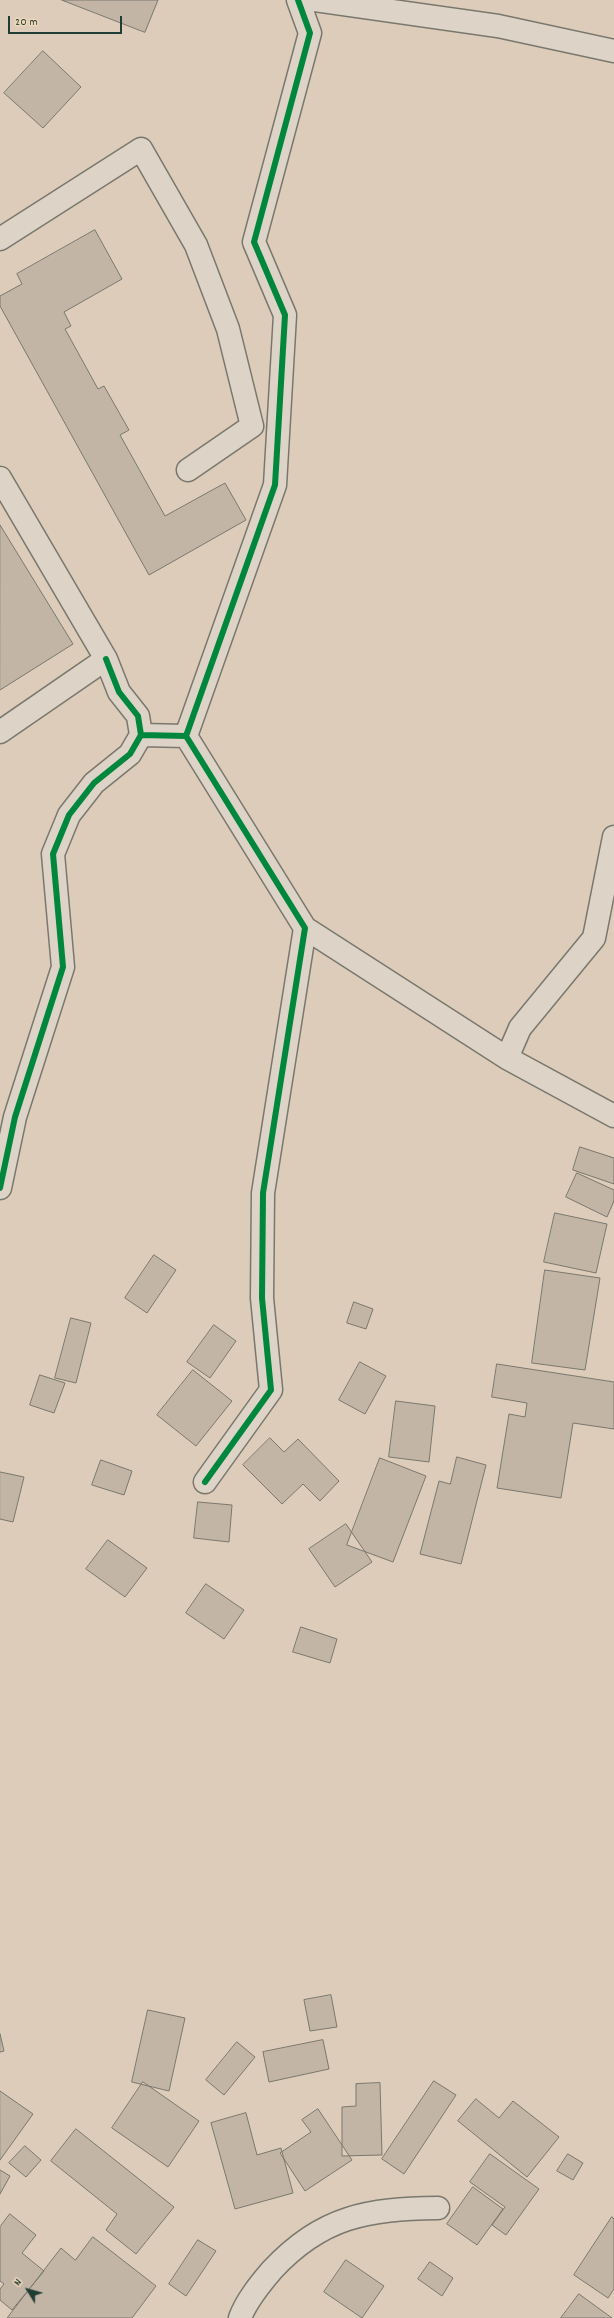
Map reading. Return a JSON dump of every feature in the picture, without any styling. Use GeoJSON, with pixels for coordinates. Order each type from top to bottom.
{"type":"FeatureCollection","features":[{"type":"Feature","properties":{"kind":"street"},"geometry":{"type":"LineString","coordinates":[[186,736],[276,485],[285,315],[254,242],[310,33],[298,0]]}},
{"type":"Feature","properties":{"kind":"street"},"geometry":{"type":"LineString","coordinates":[[315,0],[498,26],[614,52]]}},
{"type":"Feature","properties":{"kind":"street"},"geometry":{"type":"LineString","coordinates":[[0,239],[141,149],[196,245],[228,329],[252,426],[188,470]]}},
{"type":"Feature","properties":{"kind":"street"},"geometry":{"type":"LineString","coordinates":[[0,478],[106,659],[118,692],[138,716],[141,735],[130,754],[94,783],[69,815],[52,854],[63,967],[15,1117],[0,1188]]}},
{"type":"Feature","properties":{"kind":"street"},"geometry":{"type":"LineString","coordinates":[[0,732],[106,659]]}},
{"type":"Feature","properties":{"kind":"street"},"geometry":{"type":"LineString","coordinates":[[141,735],[186,736]]}},
{"type":"Feature","properties":{"kind":"street"},"geometry":{"type":"LineString","coordinates":[[186,736],[305,928],[507,1058],[614,1116]]}},
{"type":"Feature","properties":{"kind":"street"},"geometry":{"type":"LineString","coordinates":[[507,1058],[520,1028],[594,938],[614,837]]}},
{"type":"Feature","properties":{"kind":"street"},"geometry":{"type":"LineString","coordinates":[[205,1482],[271,1390],[262,1298],[263,1193],[305,928]]}},
{"type":"Feature","properties":{"kind":"street"},"geometry":{"type":"LineString","coordinates":[[240,2318],[244,2309],[266,2277],[284,2257],[305,2239],[328,2226],[351,2217],[376,2211],[438,2208]]}},
{"type":"Feature","properties":{"kind":"building"},"geometry":{"type":"Polygon","coordinates":[[[62,0],[158,0],[145,32],[62,0]]]}},
{"type":"Feature","properties":{"kind":"building"},"geometry":{"type":"Polygon","coordinates":[[[43,51],[81,87],[43,128],[4,93],[43,51]]]}},
{"type":"Feature","properties":{"kind":"building"},"geometry":{"type":"Polygon","coordinates":[[[95,230],[122,279],[64,312],[71,326],[65,329],[98,389],[104,386],[129,430],[120,435],[165,516],[225,483],[246,520],[149,575],[0,306],[0,296],[22,284],[17,274],[95,230]]]}},
{"type":"Feature","properties":{"kind":"building"},"geometry":{"type":"Polygon","coordinates":[[[0,525],[73,644],[0,690],[0,525]]]}},
{"type":"Feature","properties":{"kind":"building"},"geometry":{"type":"Polygon","coordinates":[[[580,1147],[614,1158],[614,1184],[573,1170],[580,1147]]]}},
{"type":"Feature","properties":{"kind":"building"},"geometry":{"type":"Polygon","coordinates":[[[577,1173],[614,1190],[614,1201],[607,1217],[566,1197],[577,1173]]]}},
{"type":"Feature","properties":{"kind":"building"},"geometry":{"type":"Polygon","coordinates":[[[555,1213],[607,1224],[596,1273],[544,1262],[555,1213]]]}},
{"type":"Feature","properties":{"kind":"building"},"geometry":{"type":"Polygon","coordinates":[[[154,1255],[176,1270],[147,1313],[125,1298],[154,1255]]]}},
{"type":"Feature","properties":{"kind":"building"},"geometry":{"type":"Polygon","coordinates":[[[545,1270],[600,1278],[585,1370],[532,1363],[545,1270]]]}},
{"type":"Feature","properties":{"kind":"building"},"geometry":{"type":"Polygon","coordinates":[[[354,1302],[373,1309],[366,1329],[347,1323],[354,1302]]]}},
{"type":"Feature","properties":{"kind":"building"},"geometry":{"type":"Polygon","coordinates":[[[71,1318],[91,1323],[76,1383],[55,1378],[71,1318]]]}},
{"type":"Feature","properties":{"kind":"building"},"geometry":{"type":"Polygon","coordinates":[[[214,1325],[236,1341],[210,1378],[187,1362],[214,1325]]]}},
{"type":"Feature","properties":{"kind":"building"},"geometry":{"type":"Polygon","coordinates":[[[360,1362],[386,1376],[365,1414],[339,1400],[360,1362]]]}},
{"type":"Feature","properties":{"kind":"building"},"geometry":{"type":"Polygon","coordinates":[[[497,1364],[614,1382],[614,1429],[573,1423],[561,1498],[497,1488],[509,1414],[525,1417],[527,1403],[492,1397],[497,1364]]]}},
{"type":"Feature","properties":{"kind":"building"},"geometry":{"type":"Polygon","coordinates":[[[193,1370],[232,1401],[196,1446],[157,1415],[193,1370]]]}},
{"type":"Feature","properties":{"kind":"building"},"geometry":{"type":"Polygon","coordinates":[[[40,1375],[65,1383],[54,1413],[30,1405],[40,1375]]]}},
{"type":"Feature","properties":{"kind":"building"},"geometry":{"type":"Polygon","coordinates":[[[396,1401],[435,1406],[429,1462],[389,1457],[396,1401]]]}},
{"type":"Feature","properties":{"kind":"building"},"geometry":{"type":"Polygon","coordinates":[[[270,1438],[284,1452],[298,1439],[339,1481],[320,1501],[303,1484],[282,1504],[243,1465],[270,1438]]]}},
{"type":"Feature","properties":{"kind":"building"},"geometry":{"type":"Polygon","coordinates":[[[457,1457],[486,1465],[461,1564],[420,1554],[439,1481],[450,1484],[457,1457]]]}},
{"type":"Feature","properties":{"kind":"building"},"geometry":{"type":"Polygon","coordinates":[[[380,1458],[426,1476],[393,1562],[347,1545],[380,1458]]]}},
{"type":"Feature","properties":{"kind":"building"},"geometry":{"type":"Polygon","coordinates":[[[101,1460],[132,1471],[124,1495],[92,1485],[101,1460]]]}},
{"type":"Feature","properties":{"kind":"building"},"geometry":{"type":"Polygon","coordinates":[[[0,1472],[24,1477],[13,1522],[0,1519],[0,1472]]]}},
{"type":"Feature","properties":{"kind":"building"},"geometry":{"type":"Polygon","coordinates":[[[198,1502],[232,1505],[229,1542],[194,1538],[198,1502]]]}},
{"type":"Feature","properties":{"kind":"building"},"geometry":{"type":"Polygon","coordinates":[[[346,1524],[372,1562],[335,1587],[309,1549],[346,1524]]]}},
{"type":"Feature","properties":{"kind":"building"},"geometry":{"type":"Polygon","coordinates":[[[108,1540],[147,1568],[125,1597],[86,1569],[108,1540]]]}},
{"type":"Feature","properties":{"kind":"building"},"geometry":{"type":"Polygon","coordinates":[[[206,1584],[244,1610],[224,1639],[186,1613],[206,1584]]]}},
{"type":"Feature","properties":{"kind":"building"},"geometry":{"type":"Polygon","coordinates":[[[301,1627],[337,1639],[330,1663],[293,1652],[301,1627]]]}},
{"type":"Feature","properties":{"kind":"building"},"geometry":{"type":"Polygon","coordinates":[[[331,1995],[337,2027],[310,2031],[304,2000],[331,1995]]]}},
{"type":"Feature","properties":{"kind":"building"},"geometry":{"type":"Polygon","coordinates":[[[148,2010],[185,2018],[169,2091],[132,2082],[148,2010]]]}},
{"type":"Feature","properties":{"kind":"building"},"geometry":{"type":"Polygon","coordinates":[[[0,2034],[4,2051],[0,2052],[0,2034]]]}},
{"type":"Feature","properties":{"kind":"building"},"geometry":{"type":"Polygon","coordinates":[[[323,2040],[329,2069],[269,2082],[263,2052],[323,2040]]]}},
{"type":"Feature","properties":{"kind":"building"},"geometry":{"type":"Polygon","coordinates":[[[237,2042],[255,2057],[224,2095],[206,2080],[237,2042]]]}},
{"type":"Feature","properties":{"kind":"building"},"geometry":{"type":"Polygon","coordinates":[[[434,2081],[456,2095],[404,2174],[382,2159],[434,2081]]]}},
{"type":"Feature","properties":{"kind":"building"},"geometry":{"type":"Polygon","coordinates":[[[143,2082],[199,2121],[168,2167],[112,2128],[143,2082]]]}},
{"type":"Feature","properties":{"kind":"building"},"geometry":{"type":"Polygon","coordinates":[[[380,2083],[382,2155],[342,2156],[342,2107],[356,2106],[356,2084],[380,2083]]]}},
{"type":"Feature","properties":{"kind":"building"},"geometry":{"type":"Polygon","coordinates":[[[0,2091],[33,2114],[0,2160],[0,2091]]]}},
{"type":"Feature","properties":{"kind":"building"},"geometry":{"type":"Polygon","coordinates":[[[476,2099],[499,2118],[513,2101],[559,2137],[527,2177],[458,2121],[476,2099]]]}},
{"type":"Feature","properties":{"kind":"building"},"geometry":{"type":"Polygon","coordinates":[[[318,2109],[352,2160],[305,2191],[280,2153],[311,2132],[302,2120],[318,2109]]]}},
{"type":"Feature","properties":{"kind":"building"},"geometry":{"type":"Polygon","coordinates":[[[246,2113],[257,2155],[281,2148],[293,2193],[235,2209],[211,2123],[246,2113]]]}},
{"type":"Feature","properties":{"kind":"building"},"geometry":{"type":"Polygon","coordinates":[[[76,2129],[174,2207],[136,2254],[106,2230],[117,2214],[51,2161],[76,2129]]]}},
{"type":"Feature","properties":{"kind":"building"},"geometry":{"type":"Polygon","coordinates":[[[25,2146],[41,2160],[26,2177],[9,2163],[25,2146]]]}},
{"type":"Feature","properties":{"kind":"building"},"geometry":{"type":"Polygon","coordinates":[[[490,2154],[539,2189],[506,2235],[492,2225],[505,2207],[470,2182],[490,2154]]]}},
{"type":"Feature","properties":{"kind":"building"},"geometry":{"type":"Polygon","coordinates":[[[568,2154],[583,2163],[573,2180],[557,2171],[568,2154]]]}},
{"type":"Feature","properties":{"kind":"building"},"geometry":{"type":"Polygon","coordinates":[[[0,2170],[10,2176],[0,2194],[0,2170]]]}},
{"type":"Feature","properties":{"kind":"building"},"geometry":{"type":"Polygon","coordinates":[[[473,2187],[503,2209],[477,2245],[447,2224],[473,2187]]]}},
{"type":"Feature","properties":{"kind":"building"},"geometry":{"type":"Polygon","coordinates":[[[10,2214],[36,2235],[22,2253],[44,2271],[12,2310],[0,2300],[0,2289],[4,2284],[0,2281],[0,2227],[10,2214]]]}},
{"type":"Feature","properties":{"kind":"building"},"geometry":{"type":"Polygon","coordinates":[[[612,2217],[614,2219],[614,2289],[608,2298],[574,2275],[612,2217]]]}},
{"type":"Feature","properties":{"kind":"building"},"geometry":{"type":"Polygon","coordinates":[[[93,2237],[156,2286],[132,2318],[7,2318],[61,2248],[75,2260],[93,2237]]]}},
{"type":"Feature","properties":{"kind":"building"},"geometry":{"type":"Polygon","coordinates":[[[198,2240],[216,2251],[186,2296],[169,2284],[198,2240]]]}},
{"type":"Feature","properties":{"kind":"building"},"geometry":{"type":"Polygon","coordinates":[[[346,2260],[384,2286],[362,2318],[324,2292],[346,2260]]]}},
{"type":"Feature","properties":{"kind":"building"},"geometry":{"type":"Polygon","coordinates":[[[430,2262],[453,2278],[442,2296],[418,2279],[430,2262]]]}},
{"type":"Feature","properties":{"kind":"building"},"geometry":{"type":"Polygon","coordinates":[[[579,2294],[612,2318],[561,2318],[579,2294]]]}},
{"type":"Feature","properties":{"kind":"cycle path"},"geometry":{"type":"LineString","coordinates":[[186,736],[275,485],[285,315],[254,242],[310,33],[298,0]]}},
{"type":"Feature","properties":{"kind":"cycle path"},"geometry":{"type":"LineString","coordinates":[[0,1188],[15,1117],[63,967],[53,854],[69,815],[94,783],[130,754],[141,735],[138,716],[119,692],[106,659]]}},
{"type":"Feature","properties":{"kind":"cycle path"},"geometry":{"type":"LineString","coordinates":[[141,735],[186,736],[305,928],[263,1193],[262,1298],[271,1390],[205,1482]]}}]}
